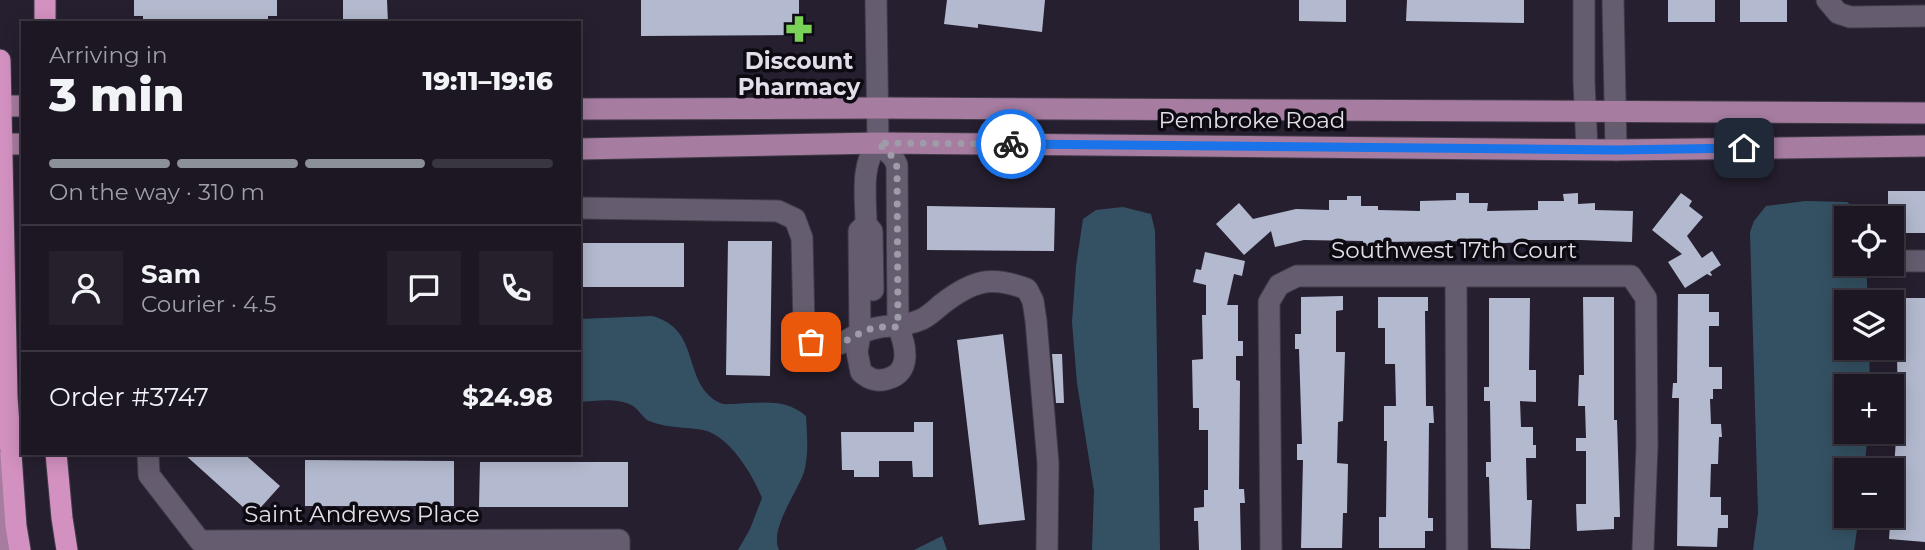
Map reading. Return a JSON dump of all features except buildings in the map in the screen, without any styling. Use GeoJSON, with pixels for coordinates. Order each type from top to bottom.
{"type":"FeatureCollection","features":[{"type":"Feature","properties":{"kind":"highway"},"geometry":{"type":"LineString","coordinates":[[45,0],[45,21]]}},
{"type":"Feature","properties":{"kind":"highway"},"geometry":{"type":"LineString","coordinates":[[0,60],[8,106],[7,397],[20,550]]}},
{"type":"Feature","properties":{"kind":"highway"},"geometry":{"type":"LineString","coordinates":[[57,455],[67,550]]}},
{"type":"Feature","properties":{"kind":"main road","name":"Pembroke Road"},"geometry":{"type":"LineString","coordinates":[[581,109],[1925,113]]}},
{"type":"Feature","properties":{"kind":"main road","name":"Pembroke Road"},"geometry":{"type":"LineString","coordinates":[[581,149],[878,143],[1616,150],[1925,146]]}},
{"type":"Feature","properties":{"kind":"main road"},"geometry":{"type":"LineString","coordinates":[[1,550],[7,397]]}},
{"type":"Feature","properties":{"kind":"street"},"geometry":{"type":"LineString","coordinates":[[876,0],[878,143],[870,153],[868,161],[866,225],[872,231],[866,332],[857,352],[861,372],[870,379],[882,381],[895,377],[902,370],[905,350],[898,327],[897,167],[893,157],[878,143]]}},
{"type":"Feature","properties":{"kind":"street"},"geometry":{"type":"LineString","coordinates":[[1584,0],[1587,149]]}},
{"type":"Feature","properties":{"kind":"street"},"geometry":{"type":"LineString","coordinates":[[1613,0],[1616,150]]}},
{"type":"Feature","properties":{"kind":"street"},"geometry":{"type":"LineString","coordinates":[[1833,6],[1850,17],[1925,16]]}},
{"type":"Feature","properties":{"kind":"street"},"geometry":{"type":"LineString","coordinates":[[581,208],[778,211],[796,219],[802,238],[804,327],[811,342],[825,347],[841,344],[866,332],[922,320],[963,288],[982,281],[1007,281],[1027,289],[1034,301],[1048,463],[1047,550]]}},
{"type":"Feature","properties":{"kind":"street"},"geometry":{"type":"LineString","coordinates":[[1904,261],[1925,261]]}},
{"type":"Feature","properties":{"kind":"street","name":"Southwest 17th Court"},"geometry":{"type":"LineString","coordinates":[[1271,550],[1269,302],[1279,285],[1297,276],[1630,276],[1646,298],[1647,446],[1643,550]]}},
{"type":"Feature","properties":{"kind":"street"},"geometry":{"type":"LineString","coordinates":[[1456,276],[1457,550]]}},
{"type":"Feature","properties":{"kind":"street","name":"Saint Andrews Place"},"geometry":{"type":"LineString","coordinates":[[148,455],[149,475],[200,541],[619,540],[619,550]]}},
{"type":"Feature","properties":{"kind":"water"},"geometry":{"type":"Polygon","coordinates":[[[1805,201],[1847,202],[1852,206],[1834,206],[1834,276],[1867,276],[1867,290],[1834,290],[1834,360],[1869,360],[1870,374],[1834,374],[1834,444],[1867,444],[1865,458],[1834,458],[1834,528],[1857,528],[1854,550],[1753,550],[1758,513],[1750,232],[1754,221],[1766,206],[1805,201]]]}},
{"type":"Feature","properties":{"kind":"water"},"geometry":{"type":"Polygon","coordinates":[[[1123,207],[1151,214],[1155,231],[1160,550],[1092,550],[1094,491],[1077,383],[1072,322],[1076,266],[1083,219],[1096,210],[1123,207]]]}},
{"type":"Feature","properties":{"kind":"water"},"geometry":{"type":"Polygon","coordinates":[[[652,316],[668,323],[678,332],[685,343],[699,382],[718,402],[781,404],[806,416],[806,465],[781,522],[777,541],[779,550],[738,550],[762,498],[739,457],[713,433],[649,421],[633,406],[621,401],[581,402],[581,319],[652,316]]]}},
{"type":"Feature","properties":{"kind":"water"},"geometry":{"type":"Polygon","coordinates":[[[942,536],[947,550],[914,550],[942,536]]]}},
{"type":"Feature","properties":{"kind":"way so far"},"geometry":{"type":"LineString","coordinates":[[811,342],[825,347],[841,344],[873,328],[898,327],[898,174],[893,157],[878,143],[1011,144]]}},
{"type":"Feature","properties":{"kind":"place","name":"Discount Pharmacy"},"geometry":{"type":"Point","coordinates":[799,29]}},
{"type":"Feature","properties":{"kind":"route"},"geometry":{"type":"LineString","coordinates":[[1011,144],[1616,150],[1744,148]]}}]}
